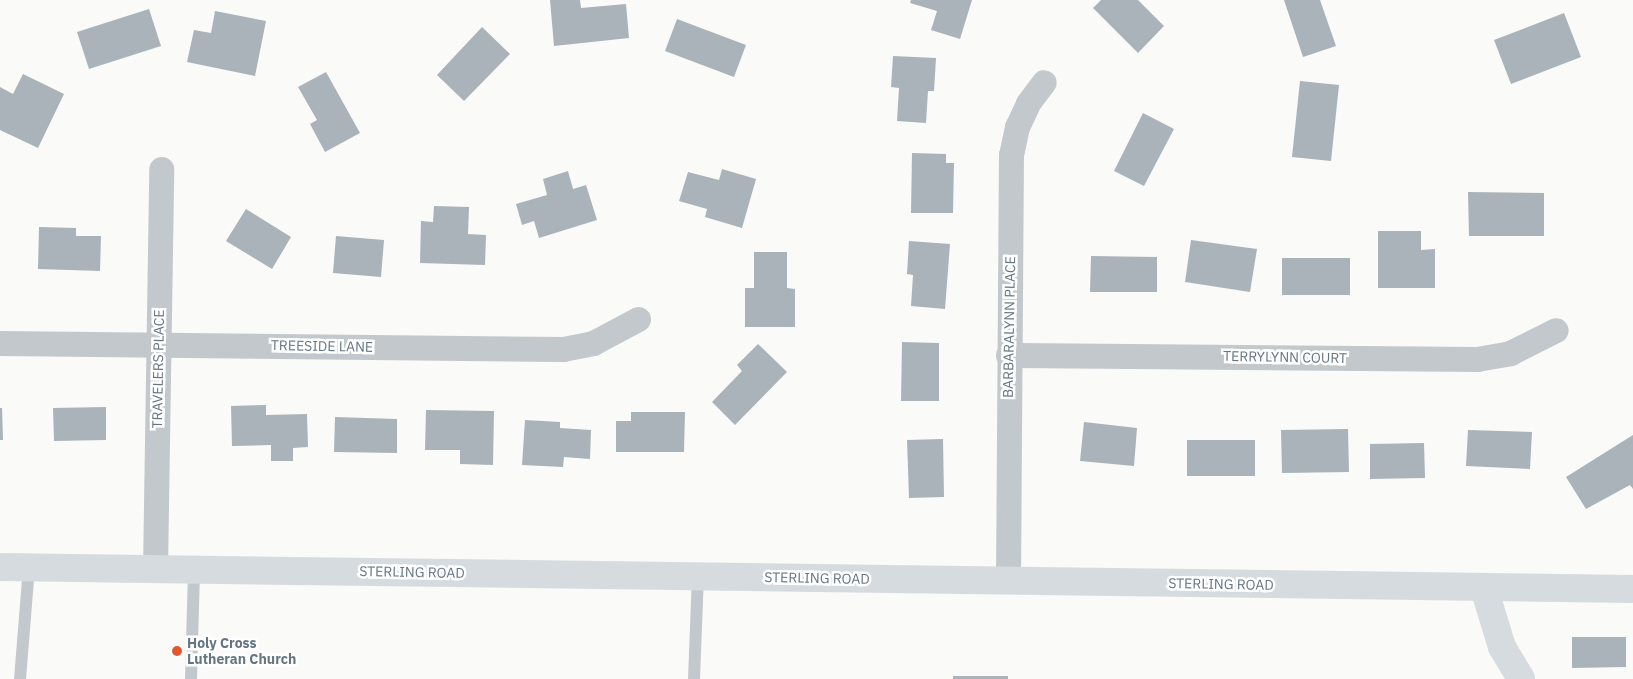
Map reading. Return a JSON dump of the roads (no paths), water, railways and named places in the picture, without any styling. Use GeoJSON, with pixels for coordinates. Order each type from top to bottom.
{"type":"FeatureCollection","features":[{"type":"Feature","properties":{"kind":"main road","name":"STERLING ROAD"},"geometry":{"type":"LineString","coordinates":[[0,567],[1633,590]]}},
{"type":"Feature","properties":{"kind":"main road"},"geometry":{"type":"LineString","coordinates":[[1484,588],[1502,647],[1521,679]]}},
{"type":"Feature","properties":{"kind":"street","name":"BARBARALYNN PLACE"},"geometry":{"type":"LineString","coordinates":[[1008,581],[1008,355],[1012,155],[1017,127],[1028,103],[1044,82]]}},
{"type":"Feature","properties":{"kind":"street","name":"TRAVELERS PLACE"},"geometry":{"type":"LineString","coordinates":[[154,569],[161,169]]}},
{"type":"Feature","properties":{"kind":"street","name":"TREESIDE LANE"},"geometry":{"type":"LineString","coordinates":[[0,342],[563,349],[593,343],[638,319]]}},
{"type":"Feature","properties":{"kind":"street","name":"TERRYLYNN COURT"},"geometry":{"type":"LineString","coordinates":[[1008,355],[1477,359],[1510,353],[1556,330]]}},
{"type":"Feature","properties":{"kind":"lane"},"geometry":{"type":"LineString","coordinates":[[20,679],[29,568]]}},
{"type":"Feature","properties":{"kind":"lane"},"geometry":{"type":"LineString","coordinates":[[191,679],[194,570]]}},
{"type":"Feature","properties":{"kind":"lane"},"geometry":{"type":"LineString","coordinates":[[694,679],[698,576]]}},
{"type":"Feature","properties":{"kind":"place","name":"Holy Cross Lutheran Church"},"geometry":{"type":"Point","coordinates":[177,651]}}]}
